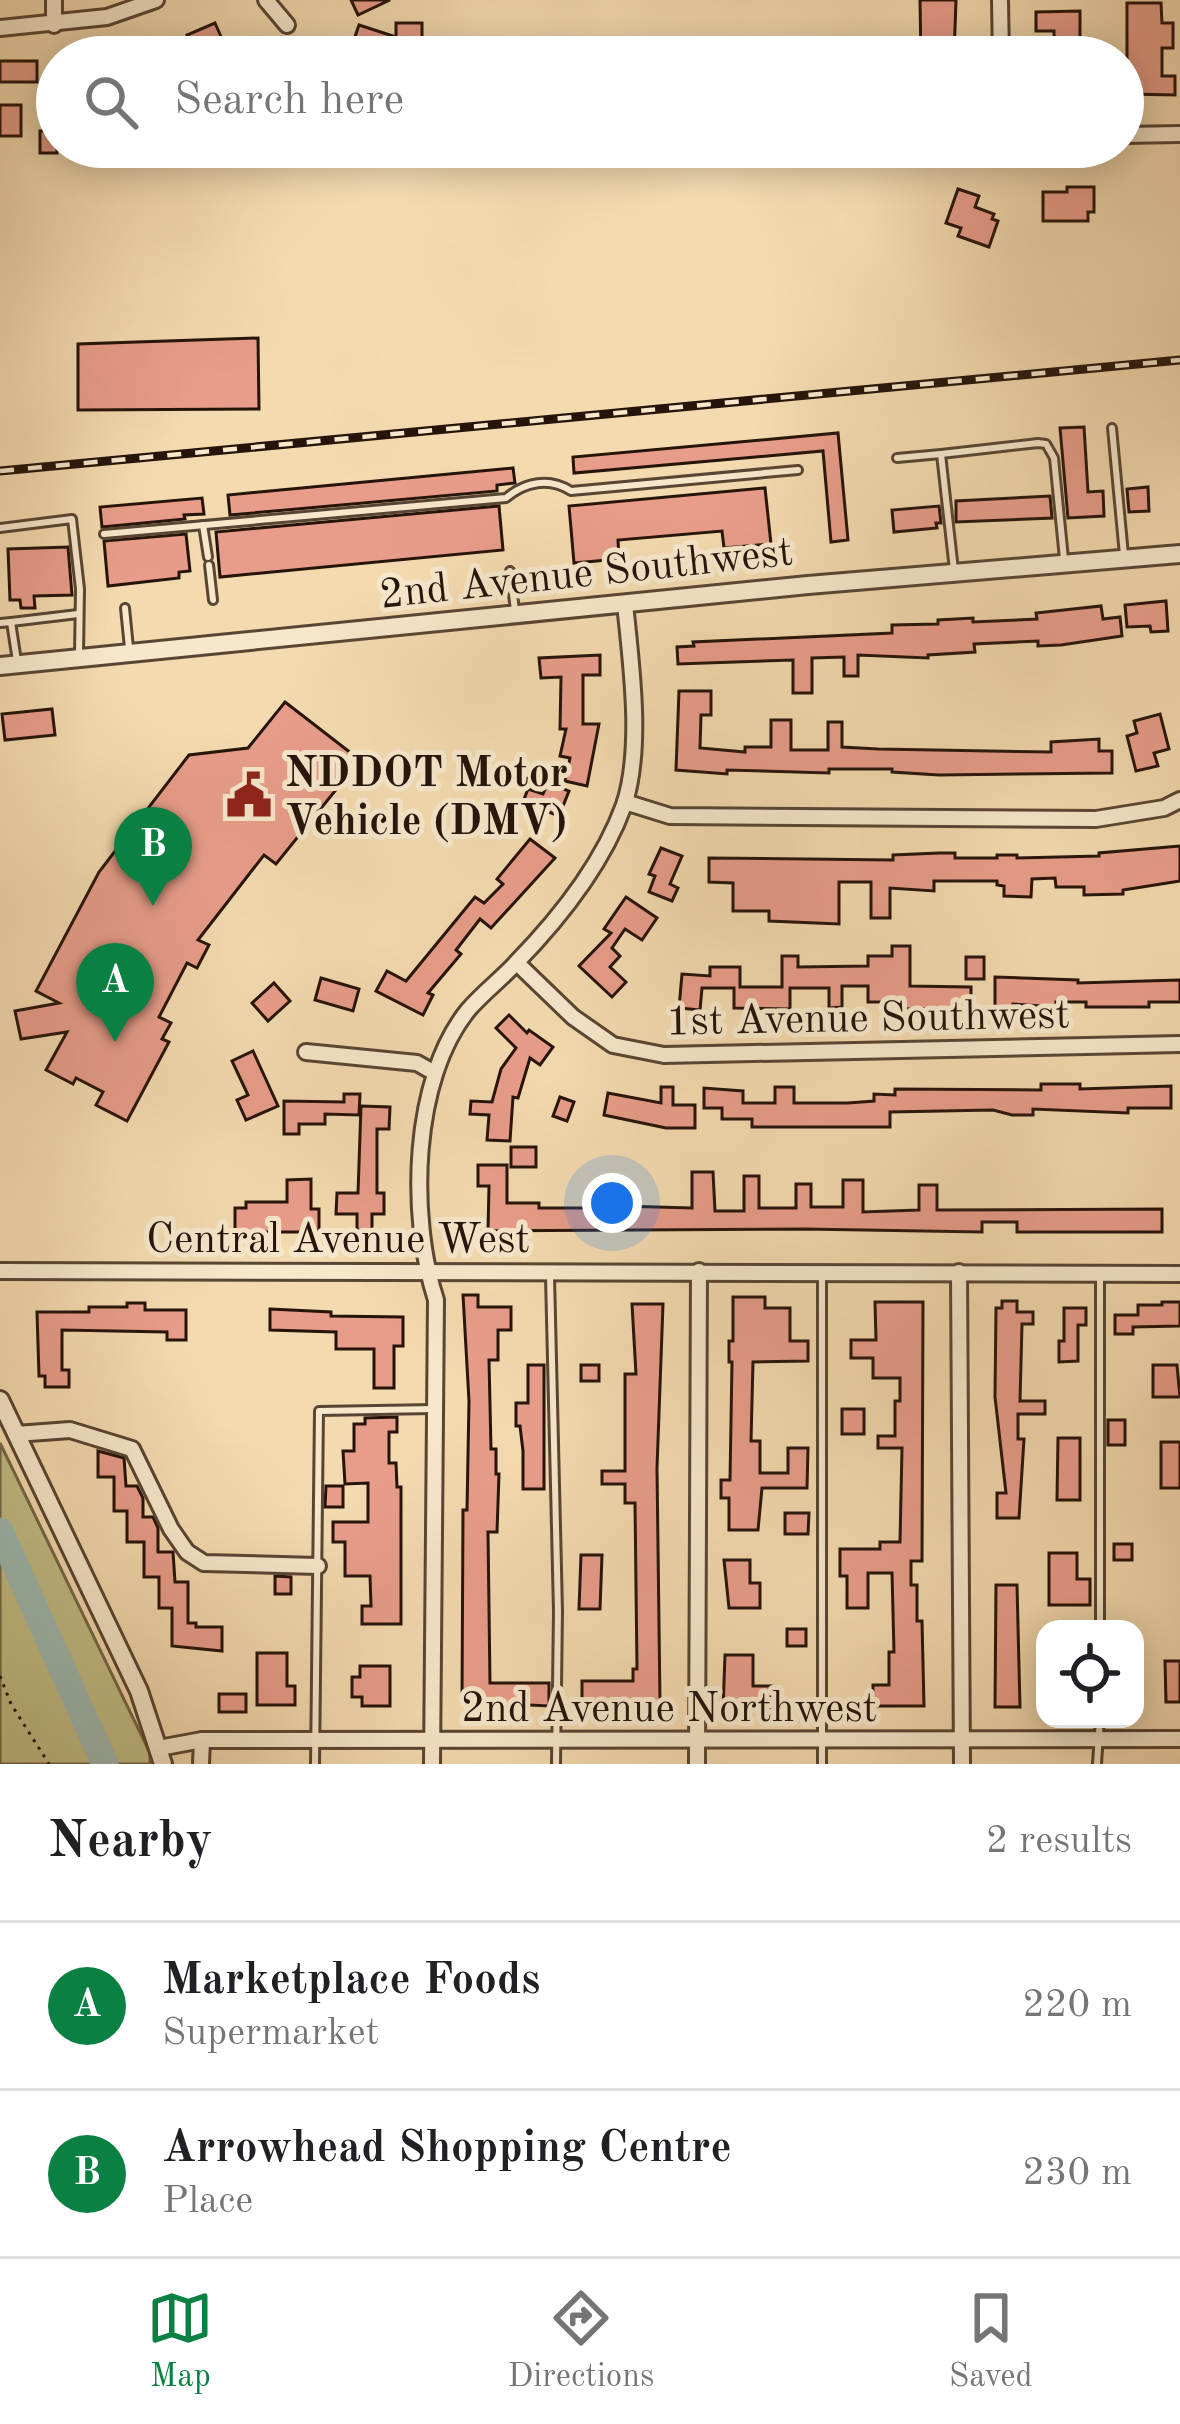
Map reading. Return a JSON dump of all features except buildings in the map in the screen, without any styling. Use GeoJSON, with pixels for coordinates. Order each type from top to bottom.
{"type":"FeatureCollection","features":[{"type":"Feature","properties":{"kind":"street"},"geometry":{"type":"LineString","coordinates":[[53,25],[54,0]]}},
{"type":"Feature","properties":{"kind":"street"},"geometry":{"type":"LineString","coordinates":[[0,28],[106,17],[156,0]]}},
{"type":"Feature","properties":{"kind":"street"},"geometry":{"type":"LineString","coordinates":[[266,0],[286,25]]}},
{"type":"Feature","properties":{"kind":"street"},"geometry":{"type":"LineString","coordinates":[[1000,0],[1001,36]]}},
{"type":"Feature","properties":{"kind":"street"},"geometry":{"type":"LineString","coordinates":[[1144,135],[1180,134]]}},
{"type":"Feature","properties":{"kind":"street","name":"2nd Avenue Southwest"},"geometry":{"type":"LineString","coordinates":[[9,665],[516,613],[1180,554]]}},
{"type":"Feature","properties":{"kind":"street"},"geometry":{"type":"LineString","coordinates":[[432,1764],[436,1300],[422,1249],[422,1148],[433,1072],[469,1009],[548,928],[601,853],[625,802],[636,710],[625,604]]}},
{"type":"Feature","properties":{"kind":"street"},"geometry":{"type":"LineString","coordinates":[[625,802],[670,816],[1096,819],[1164,808],[1180,800]]}},
{"type":"Feature","properties":{"kind":"street","name":"1st Avenue Southwest"},"geometry":{"type":"LineString","coordinates":[[517,962],[573,1017],[613,1046],[664,1055],[1180,1044]]}},
{"type":"Feature","properties":{"kind":"street"},"geometry":{"type":"LineString","coordinates":[[306,1052],[416,1064],[433,1072]]}},
{"type":"Feature","properties":{"kind":"street","name":"Central Avenue West"},"geometry":{"type":"LineString","coordinates":[[0,1271],[1180,1274]]}},
{"type":"Feature","properties":{"kind":"street"},"geometry":{"type":"LineString","coordinates":[[697,1764],[699,1271]]}},
{"type":"Feature","properties":{"kind":"street"},"geometry":{"type":"LineString","coordinates":[[959,1271],[962,1764]]}},
{"type":"Feature","properties":{"kind":"street"},"geometry":{"type":"LineString","coordinates":[[0,1400],[139,1691],[161,1756]]}},
{"type":"Feature","properties":{"kind":"street"},"geometry":{"type":"LineString","coordinates":[[16,1434],[70,1430],[133,1449],[171,1529],[187,1552],[204,1563],[318,1566]]}},
{"type":"Feature","properties":{"kind":"street","name":"2nd Avenue Northwest"},"geometry":{"type":"LineString","coordinates":[[161,1756],[202,1740],[1180,1739]]}},
{"type":"Feature","properties":{"kind":"street"},"geometry":{"type":"LineString","coordinates":[[201,1764],[202,1740]]}},
{"type":"Feature","properties":{"kind":"lane"},"geometry":{"type":"LineString","coordinates":[[1112,428],[1124,558]]}},
{"type":"Feature","properties":{"kind":"lane"},"geometry":{"type":"LineString","coordinates":[[897,458],[1046,444],[1054,458],[1064,563]]}},
{"type":"Feature","properties":{"kind":"lane"},"geometry":{"type":"LineString","coordinates":[[941,454],[954,573]]}},
{"type":"Feature","properties":{"kind":"lane"},"geometry":{"type":"LineString","coordinates":[[104,534],[506,498],[521,485],[557,482],[571,491],[798,470]]}},
{"type":"Feature","properties":{"kind":"lane"},"geometry":{"type":"LineString","coordinates":[[0,528],[72,519],[80,589],[79,657]]}},
{"type":"Feature","properties":{"kind":"lane"},"geometry":{"type":"LineString","coordinates":[[203,525],[212,600]]}},
{"type":"Feature","properties":{"kind":"lane"},"geometry":{"type":"LineString","coordinates":[[510,571],[516,613]]}},
{"type":"Feature","properties":{"kind":"lane"},"geometry":{"type":"LineString","coordinates":[[125,608],[130,651]]}},
{"type":"Feature","properties":{"kind":"lane"},"geometry":{"type":"LineString","coordinates":[[0,623],[78,614]]}},
{"type":"Feature","properties":{"kind":"lane"},"geometry":{"type":"LineString","coordinates":[[9,665],[11,622]]}},
{"type":"Feature","properties":{"kind":"lane"},"geometry":{"type":"LineString","coordinates":[[550,1270],[558,1611],[556,1764]]}},
{"type":"Feature","properties":{"kind":"lane"},"geometry":{"type":"LineString","coordinates":[[823,1270],[823,1764]]}},
{"type":"Feature","properties":{"kind":"lane"},"geometry":{"type":"LineString","coordinates":[[1100,1273],[1100,1620]]}},
{"type":"Feature","properties":{"kind":"lane"},"geometry":{"type":"LineString","coordinates":[[315,1764],[319,1411],[434,1409]]}},
{"type":"Feature","properties":{"kind":"lane"},"geometry":{"type":"LineString","coordinates":[[1096,1764],[1098,1728]]}},
{"type":"Feature","properties":{"kind":"path"},"geometry":{"type":"LineString","coordinates":[[0,1676],[11,1704],[49,1764]]}},
{"type":"Feature","properties":{"kind":"shaded area"},"geometry":{"type":"Polygon","coordinates":[[[0,1443],[150,1753],[150,1764],[0,1764],[0,1443]]]}},
{"type":"Feature","properties":{"kind":"waterway"},"geometry":{"type":"LineString","coordinates":[[0,1531],[105,1764]]}},
{"type":"Feature","properties":{"kind":"railway"},"geometry":{"type":"LineString","coordinates":[[0,471],[1180,360]]}},
{"type":"Feature","properties":{"kind":"place","name":"NDDOT Motor Vehicle (DMV)"},"geometry":{"type":"Point","coordinates":[249,795]}},
{"type":"Feature","properties":{"kind":"place","name":"Arrowhead Shopping Centre"},"geometry":{"type":"Point","coordinates":[153,906]}},
{"type":"Feature","properties":{"kind":"place","name":"Marketplace Foods"},"geometry":{"type":"Point","coordinates":[115,1042]}}]}
